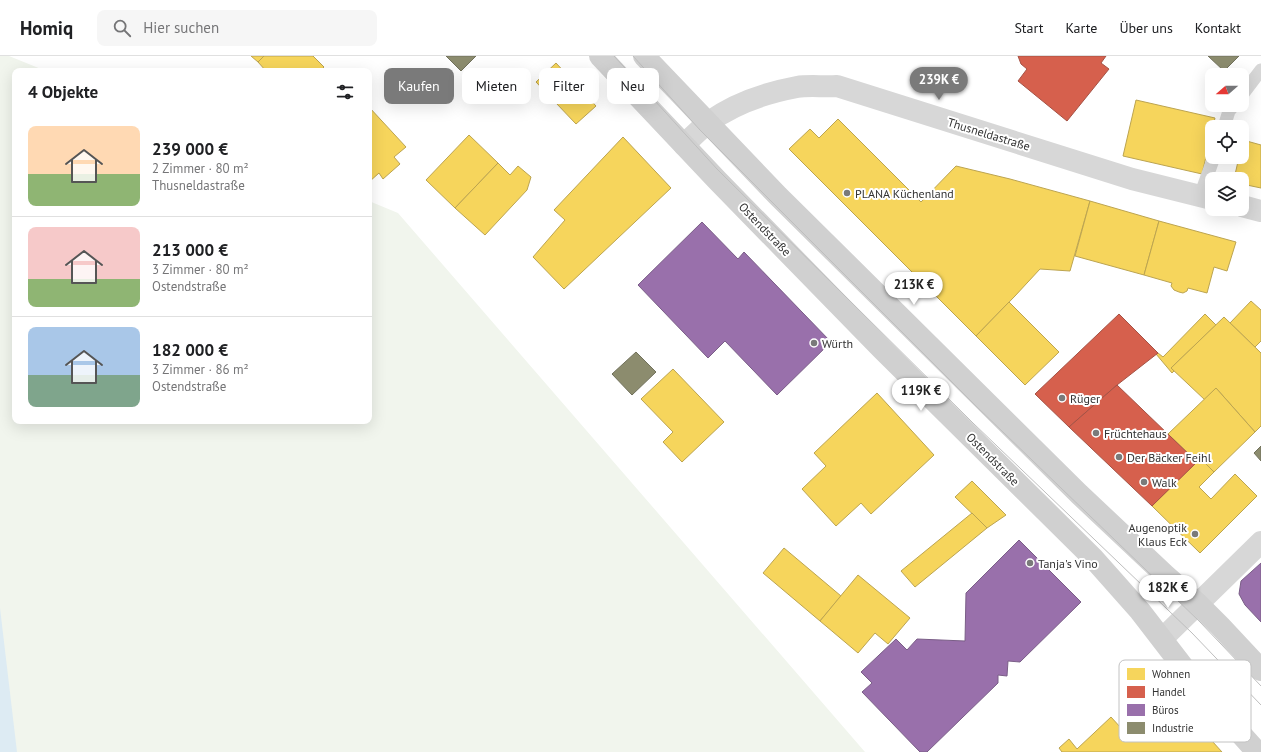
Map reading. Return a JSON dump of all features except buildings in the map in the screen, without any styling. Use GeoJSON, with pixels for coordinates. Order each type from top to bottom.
{"type":"FeatureCollection","features":[{"type":"Feature","properties":{"kind":"main road","name":"Ostendstraße"},"geometry":{"type":"LineString","coordinates":[[600,56],[882,349],[1093,558],[1140,610],[1178,660]]}},
{"type":"Feature","properties":{"kind":"main road"},"geometry":{"type":"LineString","coordinates":[[644,56],[778,196],[1084,500],[1198,604],[1261,670]]}},
{"type":"Feature","properties":{"kind":"main road","name":"Ostendstraße"},"geometry":{"type":"LineString","coordinates":[[1248,742],[1257,752]]}},
{"type":"Feature","properties":{"kind":"street","name":"Thusneldastraße"},"geometry":{"type":"LineString","coordinates":[[684,145],[708,123],[733,106],[752,98],[798,87],[837,86],[1132,179],[1205,197]]}},
{"type":"Feature","properties":{"kind":"street"},"geometry":{"type":"LineString","coordinates":[[1249,208],[1261,211]]}},
{"type":"Feature","properties":{"kind":"street"},"geometry":{"type":"LineString","coordinates":[[1162,639],[1261,542]]}},
{"type":"Feature","properties":{"kind":"lane"},"geometry":{"type":"LineString","coordinates":[[1249,86],[1261,70]]}},
{"type":"Feature","properties":{"kind":"shaded area"},"geometry":{"type":"Polygon","coordinates":[[[0,56],[9,56],[39,68],[12,68],[12,424],[372,424],[372,202],[398,213],[865,752],[0,752],[0,56]]]}},
{"type":"Feature","properties":{"kind":"shaded area"},"geometry":{"type":"Polygon","coordinates":[[[0,608],[17,752],[0,752],[0,608]]]}},
{"type":"Feature","properties":{"kind":"tram line"},"geometry":{"type":"LineString","coordinates":[[614,56],[717,169],[973,423],[1192,633],[1218,660]]}},
{"type":"Feature","properties":{"kind":"tram line"},"geometry":{"type":"LineString","coordinates":[[633,56],[700,130],[977,407],[1200,622],[1236,660]]}},
{"type":"Feature","properties":{"kind":"tram line"},"geometry":{"type":"LineString","coordinates":[[1251,676],[1261,686]]}},
{"type":"Feature","properties":{"kind":"tram line"},"geometry":{"type":"LineString","coordinates":[[1251,695],[1261,705]]}},
{"type":"Feature","properties":{"kind":"place","name":"PLANA Küchenland"},"geometry":{"type":"Point","coordinates":[847,193]}},
{"type":"Feature","properties":{"kind":"place","name":"Würth"},"geometry":{"type":"Point","coordinates":[814,343]}},
{"type":"Feature","properties":{"kind":"place","name":"Rüger"},"geometry":{"type":"Point","coordinates":[1062,398]}},
{"type":"Feature","properties":{"kind":"place","name":"Früchtehaus"},"geometry":{"type":"Point","coordinates":[1096,433]}},
{"type":"Feature","properties":{"kind":"place","name":"Der Bäcker Feihl"},"geometry":{"type":"Point","coordinates":[1119,457]}},
{"type":"Feature","properties":{"kind":"place","name":"Walk"},"geometry":{"type":"Point","coordinates":[1144,482]}},
{"type":"Feature","properties":{"kind":"place","name":"Augenoptik Klaus Eck"},"geometry":{"type":"Point","coordinates":[1195,534]}},
{"type":"Feature","properties":{"kind":"place","name":"Tanja's Vino"},"geometry":{"type":"Point","coordinates":[1030,563]}}]}
